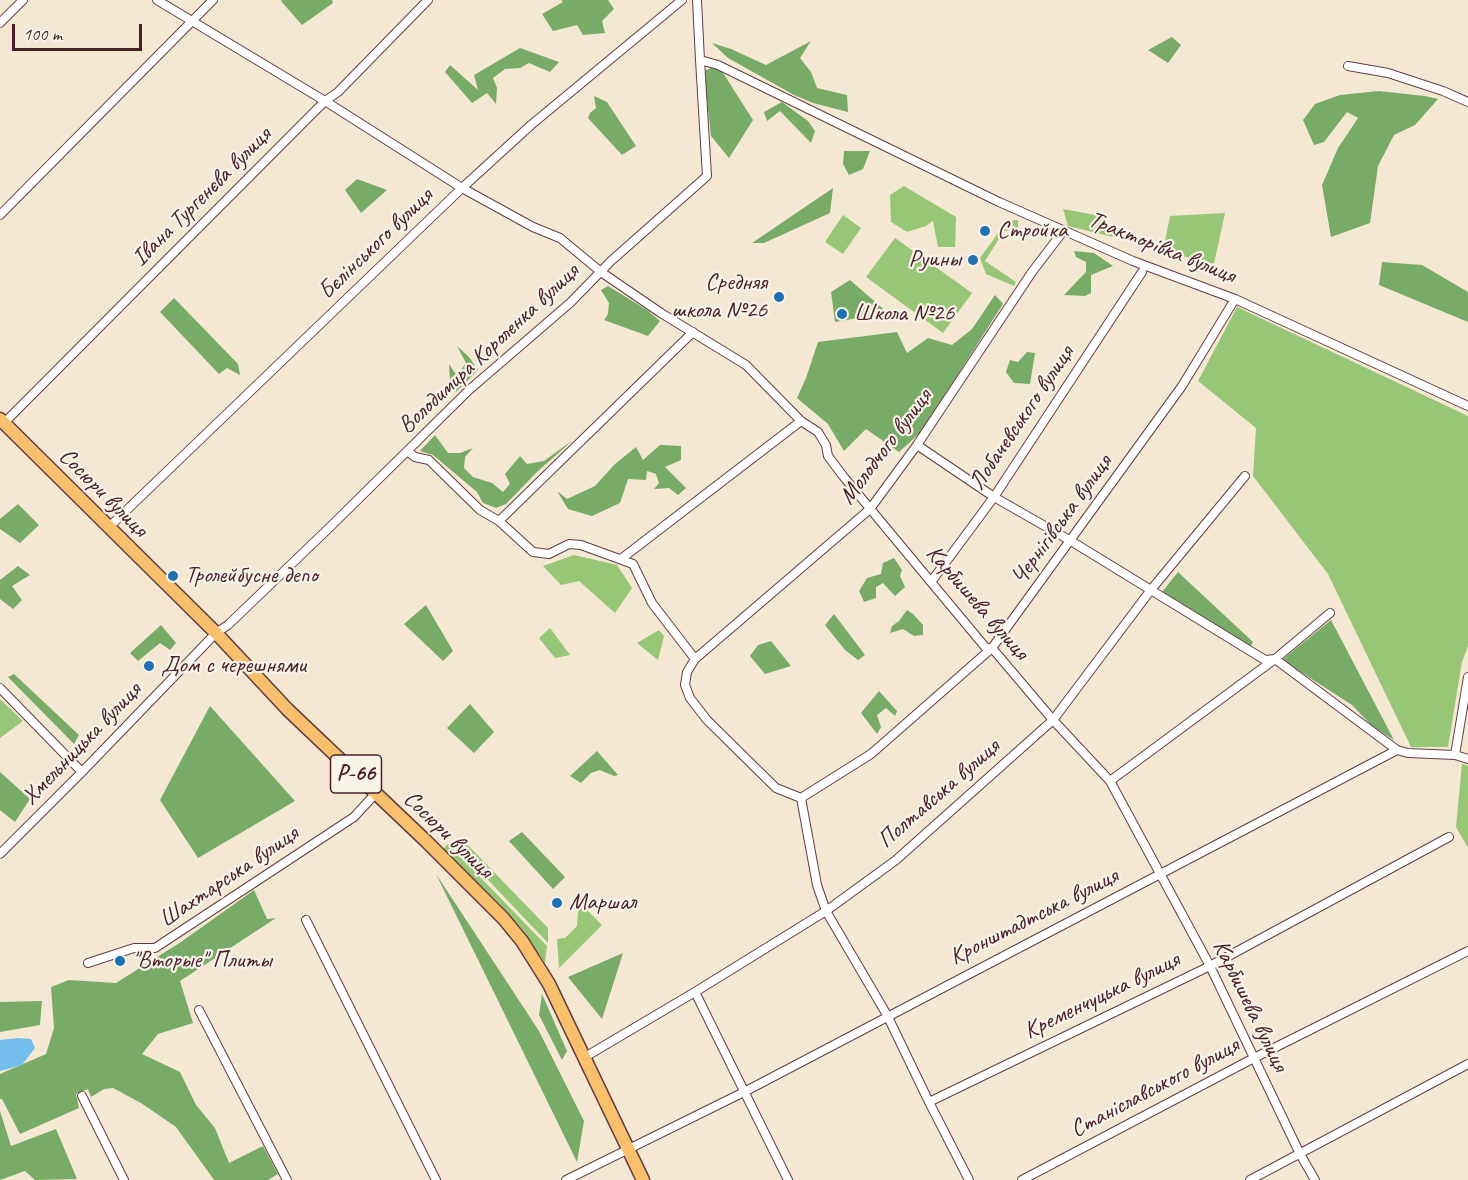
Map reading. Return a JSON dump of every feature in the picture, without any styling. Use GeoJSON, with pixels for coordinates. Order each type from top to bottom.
{"type":"FeatureCollection","features":[{"type":"Feature","properties":{"kind":"main road","name":"Сосюри вулиця"},"geometry":{"type":"LineString","coordinates":[[2,421],[216,633],[288,710],[495,910],[522,941],[549,984],[643,1180]]}},
{"type":"Feature","properties":{"kind":"street"},"geometry":{"type":"LineString","coordinates":[[0,23],[23,0]]}},
{"type":"Feature","properties":{"kind":"street","name":"Карбишева вулиця"},"geometry":{"type":"LineString","coordinates":[[157,0],[325,101],[462,188],[533,227],[560,238],[601,272],[661,313],[746,365],[801,421],[818,432],[826,445],[828,456],[986,648],[992,648],[1053,720],[1110,781],[1162,873],[1210,966],[1300,1154],[1315,1180]]}},
{"type":"Feature","properties":{"kind":"street"},"geometry":{"type":"LineString","coordinates":[[0,215],[213,0]]}},
{"type":"Feature","properties":{"kind":"street","name":"Івана Тургенєва вулиця"},"geometry":{"type":"LineString","coordinates":[[2,421],[325,101],[338,92],[428,0]]}},
{"type":"Feature","properties":{"kind":"street","name":"Бєлінського вулиця"},"geometry":{"type":"LineString","coordinates":[[108,528],[462,188],[531,125],[682,0]]}},
{"type":"Feature","properties":{"kind":"street"},"geometry":{"type":"LineString","coordinates":[[697,0],[700,60]]}},
{"type":"Feature","properties":{"kind":"street","name":"Тракторівка вулиця"},"geometry":{"type":"LineString","coordinates":[[700,60],[718,65],[926,168],[1133,261],[1234,299],[1468,406]]}},
{"type":"Feature","properties":{"kind":"street","name":"Володимира Короленка вулиця"},"geometry":{"type":"LineString","coordinates":[[216,633],[228,625],[469,390],[570,303],[610,261],[707,176],[700,60]]}},
{"type":"Feature","properties":{"kind":"street"},"geometry":{"type":"LineString","coordinates":[[1348,66],[1388,73],[1443,91],[1468,102]]}},
{"type":"Feature","properties":{"kind":"street","name":"Молодчого вулиця"},"geometry":{"type":"LineString","coordinates":[[695,659],[870,509],[918,445],[1032,272],[1061,234],[1052,224]]}},
{"type":"Feature","properties":{"kind":"street","name":"Лобачевського вулиця"},"geometry":{"type":"LineString","coordinates":[[931,582],[994,497],[1142,273]]}},
{"type":"Feature","properties":{"kind":"street","name":"Чернігівська вулиця"},"geometry":{"type":"LineString","coordinates":[[801,798],[871,754],[992,648],[1182,386],[1234,299]]}},
{"type":"Feature","properties":{"kind":"street"},"geometry":{"type":"LineString","coordinates":[[499,521],[693,332]]}},
{"type":"Feature","properties":{"kind":"street"},"geometry":{"type":"LineString","coordinates":[[621,559],[801,421]]}},
{"type":"Feature","properties":{"kind":"street"},"geometry":{"type":"LineString","coordinates":[[918,445],[994,497],[1071,541],[1265,660],[1275,659],[1397,750],[1408,753],[1455,755],[1468,759]]}},
{"type":"Feature","properties":{"kind":"street"},"geometry":{"type":"LineString","coordinates":[[407,451],[415,457],[429,460],[480,510],[499,521],[533,552],[549,554],[569,544],[581,545],[633,564],[652,603],[695,659],[687,672],[685,685],[690,698],[707,720],[776,788],[801,798],[817,885],[826,911],[887,1016],[969,1180]]}},
{"type":"Feature","properties":{"kind":"street","name":"Полтавська вулиця"},"geometry":{"type":"LineString","coordinates":[[585,1057],[826,911],[896,860],[1053,720],[1150,591],[1245,476]]}},
{"type":"Feature","properties":{"kind":"street"},"geometry":{"type":"LineString","coordinates":[[1110,781],[1275,659],[1330,613]]}},
{"type":"Feature","properties":{"kind":"street","name":"Хмельницька вулиця"},"geometry":{"type":"LineString","coordinates":[[0,854],[216,633]]}},
{"type":"Feature","properties":{"kind":"street"},"geometry":{"type":"LineString","coordinates":[[1455,755],[1468,677]]}},
{"type":"Feature","properties":{"kind":"street"},"geometry":{"type":"LineString","coordinates":[[0,688],[82,772]]}},
{"type":"Feature","properties":{"kind":"street","name":"Кронштадтська вулиця"},"geometry":{"type":"LineString","coordinates":[[566,1180],[746,1091],[1397,750]]}},
{"type":"Feature","properties":{"kind":"street","name":"Шахтарська вулиця"},"geometry":{"type":"LineString","coordinates":[[88,963],[134,948],[155,948],[177,936],[354,817],[376,793]]}},
{"type":"Feature","properties":{"kind":"street","name":"Кременчуцька вулиця"},"geometry":{"type":"LineString","coordinates":[[928,1102],[1210,966],[1449,837]]}},
{"type":"Feature","properties":{"kind":"street"},"geometry":{"type":"LineString","coordinates":[[306,920],[436,1180]]}},
{"type":"Feature","properties":{"kind":"street","name":"Станіславського вулиця"},"geometry":{"type":"LineString","coordinates":[[1022,1180],[1254,1058],[1468,951]]}},
{"type":"Feature","properties":{"kind":"street"},"geometry":{"type":"LineString","coordinates":[[695,992],[746,1091],[788,1180]]}},
{"type":"Feature","properties":{"kind":"street"},"geometry":{"type":"LineString","coordinates":[[199,1010],[287,1180]]}},
{"type":"Feature","properties":{"kind":"street"},"geometry":{"type":"LineString","coordinates":[[1250,1180],[1468,1064]]}},
{"type":"Feature","properties":{"kind":"street"},"geometry":{"type":"LineString","coordinates":[[82,1096],[124,1180]]}},
{"type":"Feature","properties":{"kind":"green space"},"geometry":{"type":"Polygon","coordinates":[[[282,0],[332,0],[333,3],[302,25],[282,0]]]}},
{"type":"Feature","properties":{"kind":"green space"},"geometry":{"type":"Polygon","coordinates":[[[561,0],[608,0],[614,9],[602,21],[605,33],[583,35],[577,25],[553,31],[542,14],[563,2],[561,0]]]}},
{"type":"Feature","properties":{"kind":"green space"},"geometry":{"type":"Polygon","coordinates":[[[1172,37],[1181,45],[1168,63],[1148,50],[1172,37]]]}},
{"type":"Feature","properties":{"kind":"green space"},"geometry":{"type":"Polygon","coordinates":[[[811,41],[800,58],[811,72],[817,88],[847,95],[848,112],[813,103],[794,95],[728,58],[712,43],[766,65],[811,41]]]}},
{"type":"Feature","properties":{"kind":"green space"},"geometry":{"type":"Polygon","coordinates":[[[520,48],[559,62],[550,72],[529,63],[520,68],[505,69],[493,78],[497,88],[496,104],[487,93],[472,103],[445,72],[450,65],[478,90],[474,75],[520,48]]]}},
{"type":"Feature","properties":{"kind":"green space"},"geometry":{"type":"Polygon","coordinates":[[[718,65],[753,120],[729,158],[711,136],[704,71],[718,65]]]}},
{"type":"Feature","properties":{"kind":"green space"},"geometry":{"type":"Polygon","coordinates":[[[1379,91],[1438,99],[1415,125],[1394,135],[1378,166],[1370,223],[1331,237],[1322,185],[1338,148],[1358,118],[1347,112],[1324,142],[1314,145],[1303,120],[1315,104],[1340,95],[1379,91]]]}},
{"type":"Feature","properties":{"kind":"green space"},"geometry":{"type":"Polygon","coordinates":[[[594,96],[607,102],[636,146],[622,155],[588,118],[596,108],[594,96]]]}},
{"type":"Feature","properties":{"kind":"green space"},"geometry":{"type":"Polygon","coordinates":[[[782,102],[808,121],[815,131],[811,143],[780,111],[767,121],[764,112],[782,102]]]}},
{"type":"Feature","properties":{"kind":"green space"},"geometry":{"type":"Polygon","coordinates":[[[844,151],[870,151],[863,169],[849,175],[843,164],[844,151]]]}},
{"type":"Feature","properties":{"kind":"green space"},"geometry":{"type":"Polygon","coordinates":[[[357,179],[387,190],[361,213],[345,190],[357,179]]]}},
{"type":"Feature","properties":{"kind":"green space"},"geometry":{"type":"Polygon","coordinates":[[[904,186],[956,217],[955,247],[938,247],[933,221],[926,226],[907,232],[891,222],[890,195],[904,186]]]}},
{"type":"Feature","properties":{"kind":"green space"},"geometry":{"type":"Polygon","coordinates":[[[833,188],[830,213],[764,243],[752,243],[833,188]]]}},
{"type":"Feature","properties":{"kind":"green space"},"geometry":{"type":"Polygon","coordinates":[[[1063,209],[1106,217],[1113,237],[1068,226],[1063,209]]]}},
{"type":"Feature","properties":{"kind":"green space"},"geometry":{"type":"Polygon","coordinates":[[[1225,213],[1214,264],[1163,251],[1170,216],[1225,213]]]}},
{"type":"Feature","properties":{"kind":"green space"},"geometry":{"type":"Polygon","coordinates":[[[843,215],[861,228],[843,254],[825,242],[843,215]]]}},
{"type":"Feature","properties":{"kind":"green space"},"geometry":{"type":"Polygon","coordinates":[[[1018,220],[1018,229],[1004,231],[985,261],[1016,282],[1014,286],[986,274],[980,258],[1003,222],[1018,220]]]}},
{"type":"Feature","properties":{"kind":"green space"},"geometry":{"type":"Polygon","coordinates":[[[895,238],[972,293],[943,333],[866,277],[895,238]]]}},
{"type":"Feature","properties":{"kind":"green space"},"geometry":{"type":"Polygon","coordinates":[[[1074,251],[1094,253],[1113,266],[1091,275],[1091,293],[1085,296],[1064,295],[1086,272],[1086,262],[1076,257],[1074,251]]]}},
{"type":"Feature","properties":{"kind":"green space"},"geometry":{"type":"Polygon","coordinates":[[[1382,262],[1422,265],[1468,292],[1468,322],[1379,285],[1382,262]]]}},
{"type":"Feature","properties":{"kind":"green space"},"geometry":{"type":"Polygon","coordinates":[[[850,280],[888,313],[835,322],[831,292],[850,280]]]}},
{"type":"Feature","properties":{"kind":"green space"},"geometry":{"type":"Polygon","coordinates":[[[608,286],[647,310],[660,321],[648,336],[604,320],[608,314],[609,303],[601,290],[608,286]]]}},
{"type":"Feature","properties":{"kind":"green space"},"geometry":{"type":"Polygon","coordinates":[[[995,295],[1003,304],[921,432],[899,452],[866,429],[844,451],[828,424],[797,398],[818,342],[897,332],[907,353],[928,338],[952,345],[972,329],[995,295]]]}},
{"type":"Feature","properties":{"kind":"green space"},"geometry":{"type":"Polygon","coordinates":[[[174,298],[238,364],[240,375],[227,368],[219,374],[160,312],[174,298]]]}},
{"type":"Feature","properties":{"kind":"green space"},"geometry":{"type":"Polygon","coordinates":[[[1237,307],[1468,416],[1468,646],[1462,662],[1448,747],[1411,747],[1328,574],[1253,476],[1256,428],[1198,381],[1237,307]]]}},
{"type":"Feature","properties":{"kind":"green space"},"geometry":{"type":"Polygon","coordinates":[[[457,346],[478,370],[456,392],[450,381],[449,364],[457,376],[466,363],[457,346]]]}},
{"type":"Feature","properties":{"kind":"green space"},"geometry":{"type":"Polygon","coordinates":[[[1027,352],[1035,353],[1030,384],[1014,383],[1006,372],[1010,360],[1018,362],[1027,352]]]}},
{"type":"Feature","properties":{"kind":"green space"},"geometry":{"type":"Polygon","coordinates":[[[435,435],[448,453],[460,453],[473,448],[465,457],[464,468],[473,477],[492,483],[503,492],[510,484],[505,474],[520,456],[527,464],[544,461],[573,440],[506,504],[496,508],[483,503],[477,492],[433,455],[420,451],[435,435]]]}},
{"type":"Feature","properties":{"kind":"green space"},"geometry":{"type":"Polygon","coordinates":[[[660,445],[681,446],[681,460],[665,467],[686,488],[678,495],[669,488],[654,489],[659,483],[656,474],[647,471],[646,480],[628,479],[620,503],[592,516],[568,509],[557,491],[567,499],[595,486],[615,464],[636,447],[643,460],[660,445]]]}},
{"type":"Feature","properties":{"kind":"green space"},"geometry":{"type":"Polygon","coordinates":[[[18,504],[39,525],[20,543],[0,529],[0,519],[18,504]]]}},
{"type":"Feature","properties":{"kind":"green space"},"geometry":{"type":"Polygon","coordinates":[[[574,555],[617,565],[632,588],[615,613],[579,581],[561,585],[543,566],[574,555]]]}},
{"type":"Feature","properties":{"kind":"green space"},"geometry":{"type":"Polygon","coordinates":[[[894,558],[902,570],[900,576],[905,587],[895,596],[883,583],[876,587],[876,598],[864,602],[859,591],[867,578],[881,574],[883,563],[894,558]]]}},
{"type":"Feature","properties":{"kind":"green space"},"geometry":{"type":"Polygon","coordinates":[[[18,566],[30,575],[12,586],[22,600],[13,609],[0,599],[0,580],[18,566]]]}},
{"type":"Feature","properties":{"kind":"green space"},"geometry":{"type":"Polygon","coordinates":[[[1178,572],[1253,642],[1251,646],[1162,592],[1178,572]]]}},
{"type":"Feature","properties":{"kind":"green space"},"geometry":{"type":"Polygon","coordinates":[[[426,605],[453,651],[443,661],[404,624],[426,605]]]}},
{"type":"Feature","properties":{"kind":"green space"},"geometry":{"type":"Polygon","coordinates":[[[907,610],[923,625],[923,635],[914,636],[903,629],[890,633],[892,626],[907,610]]]}},
{"type":"Feature","properties":{"kind":"green space"},"geometry":{"type":"Polygon","coordinates":[[[834,614],[865,655],[858,660],[845,650],[825,625],[834,614]]]}},
{"type":"Feature","properties":{"kind":"green space"},"geometry":{"type":"Polygon","coordinates":[[[1331,620],[1394,740],[1372,726],[1352,705],[1282,660],[1331,620]]]}},
{"type":"Feature","properties":{"kind":"green space"},"geometry":{"type":"Polygon","coordinates":[[[161,625],[176,643],[170,650],[160,643],[138,661],[130,653],[161,625]]]}},
{"type":"Feature","properties":{"kind":"green space"},"geometry":{"type":"Polygon","coordinates":[[[550,628],[570,655],[555,658],[539,638],[550,628]]]}},
{"type":"Feature","properties":{"kind":"green space"},"geometry":{"type":"Polygon","coordinates":[[[659,630],[664,636],[658,660],[637,643],[659,630]]]}},
{"type":"Feature","properties":{"kind":"green space"},"geometry":{"type":"Polygon","coordinates":[[[771,641],[791,666],[765,674],[750,656],[758,645],[771,641]]]}},
{"type":"Feature","properties":{"kind":"green space"},"geometry":{"type":"Polygon","coordinates":[[[14,674],[79,735],[74,744],[8,677],[14,674]]]}},
{"type":"Feature","properties":{"kind":"green space"},"geometry":{"type":"Polygon","coordinates":[[[879,691],[897,711],[895,716],[886,708],[877,715],[881,727],[877,734],[861,713],[879,691]]]}},
{"type":"Feature","properties":{"kind":"green space"},"geometry":{"type":"Polygon","coordinates":[[[0,699],[23,721],[0,738],[0,699]]]}},
{"type":"Feature","properties":{"kind":"green space"},"geometry":{"type":"Polygon","coordinates":[[[470,704],[494,732],[474,753],[447,728],[470,704]]]}},
{"type":"Feature","properties":{"kind":"green space"},"geometry":{"type":"Polygon","coordinates":[[[210,706],[295,801],[198,858],[160,800],[210,706]]]}},
{"type":"Feature","properties":{"kind":"green space"},"geometry":{"type":"Polygon","coordinates":[[[597,751],[618,775],[614,776],[600,770],[591,773],[581,783],[570,776],[597,751]]]}},
{"type":"Feature","properties":{"kind":"green space"},"geometry":{"type":"Polygon","coordinates":[[[1462,764],[1468,766],[1468,848],[1456,827],[1462,764]]]}},
{"type":"Feature","properties":{"kind":"green space"},"geometry":{"type":"Polygon","coordinates":[[[0,772],[30,799],[15,822],[0,810],[0,772]]]}},
{"type":"Feature","properties":{"kind":"green space"},"geometry":{"type":"Polygon","coordinates":[[[522,832],[565,877],[553,889],[509,841],[522,832]]]}},
{"type":"Feature","properties":{"kind":"green space"},"geometry":{"type":"Polygon","coordinates":[[[462,839],[548,928],[548,943],[452,842],[462,839]]]}},
{"type":"Feature","properties":{"kind":"green space"},"geometry":{"type":"Polygon","coordinates":[[[448,844],[547,946],[545,963],[524,931],[499,903],[445,852],[443,849],[448,844]]]}},
{"type":"Feature","properties":{"kind":"green space"},"geometry":{"type":"Polygon","coordinates":[[[436,874],[539,1031],[584,1121],[577,1162],[436,874]]]}},
{"type":"Feature","properties":{"kind":"green space"},"geometry":{"type":"Polygon","coordinates":[[[254,890],[267,919],[276,918],[180,981],[193,1023],[158,1034],[142,1054],[180,1072],[196,1105],[215,1128],[229,1163],[263,1146],[278,1174],[268,1180],[214,1180],[176,1127],[141,1103],[113,1088],[104,1089],[91,1097],[88,1089],[76,1094],[79,1108],[20,1134],[0,1099],[0,1074],[46,1054],[54,1028],[51,987],[69,980],[116,983],[181,942],[254,890]]]}},
{"type":"Feature","properties":{"kind":"green space"},"geometry":{"type":"Polygon","coordinates":[[[579,902],[602,925],[559,968],[557,939],[565,938],[577,926],[579,902]]]}},
{"type":"Feature","properties":{"kind":"green space"},"geometry":{"type":"Polygon","coordinates":[[[623,953],[602,1019],[568,977],[623,953]]]}},
{"type":"Feature","properties":{"kind":"green space"},"geometry":{"type":"Polygon","coordinates":[[[542,994],[567,1051],[562,1060],[539,1015],[542,994]]]}},
{"type":"Feature","properties":{"kind":"green space"},"geometry":{"type":"Polygon","coordinates":[[[42,1001],[40,1025],[0,1032],[0,1002],[42,1001]]]}},
{"type":"Feature","properties":{"kind":"green space"},"geometry":{"type":"Polygon","coordinates":[[[0,1111],[11,1146],[56,1129],[77,1179],[35,1180],[25,1171],[0,1180],[0,1111]]]}},
{"type":"Feature","properties":{"kind":"water"},"geometry":{"type":"Polygon","coordinates":[[[31,1039],[35,1048],[22,1065],[0,1071],[0,1040],[31,1039]]]}},
{"type":"Feature","properties":{"kind":"place","name":"Стройка"},"geometry":{"type":"Point","coordinates":[985,231]}},
{"type":"Feature","properties":{"kind":"place","name":"Руины"},"geometry":{"type":"Point","coordinates":[973,260]}},
{"type":"Feature","properties":{"kind":"place","name":"Средняя школа №26"},"geometry":{"type":"Point","coordinates":[779,297]}},
{"type":"Feature","properties":{"kind":"place","name":"Школа №26"},"geometry":{"type":"Point","coordinates":[842,314]}},
{"type":"Feature","properties":{"kind":"place","name":"Тролейбусне депо"},"geometry":{"type":"Point","coordinates":[173,576]}},
{"type":"Feature","properties":{"kind":"place","name":"Дом с черешнями"},"geometry":{"type":"Point","coordinates":[149,666]}},
{"type":"Feature","properties":{"kind":"place","name":"Маршал"},"geometry":{"type":"Point","coordinates":[557,903]}},
{"type":"Feature","properties":{"kind":"place","name":"\"Вторые\" Плиты"},"geometry":{"type":"Point","coordinates":[120,961]}}]}
